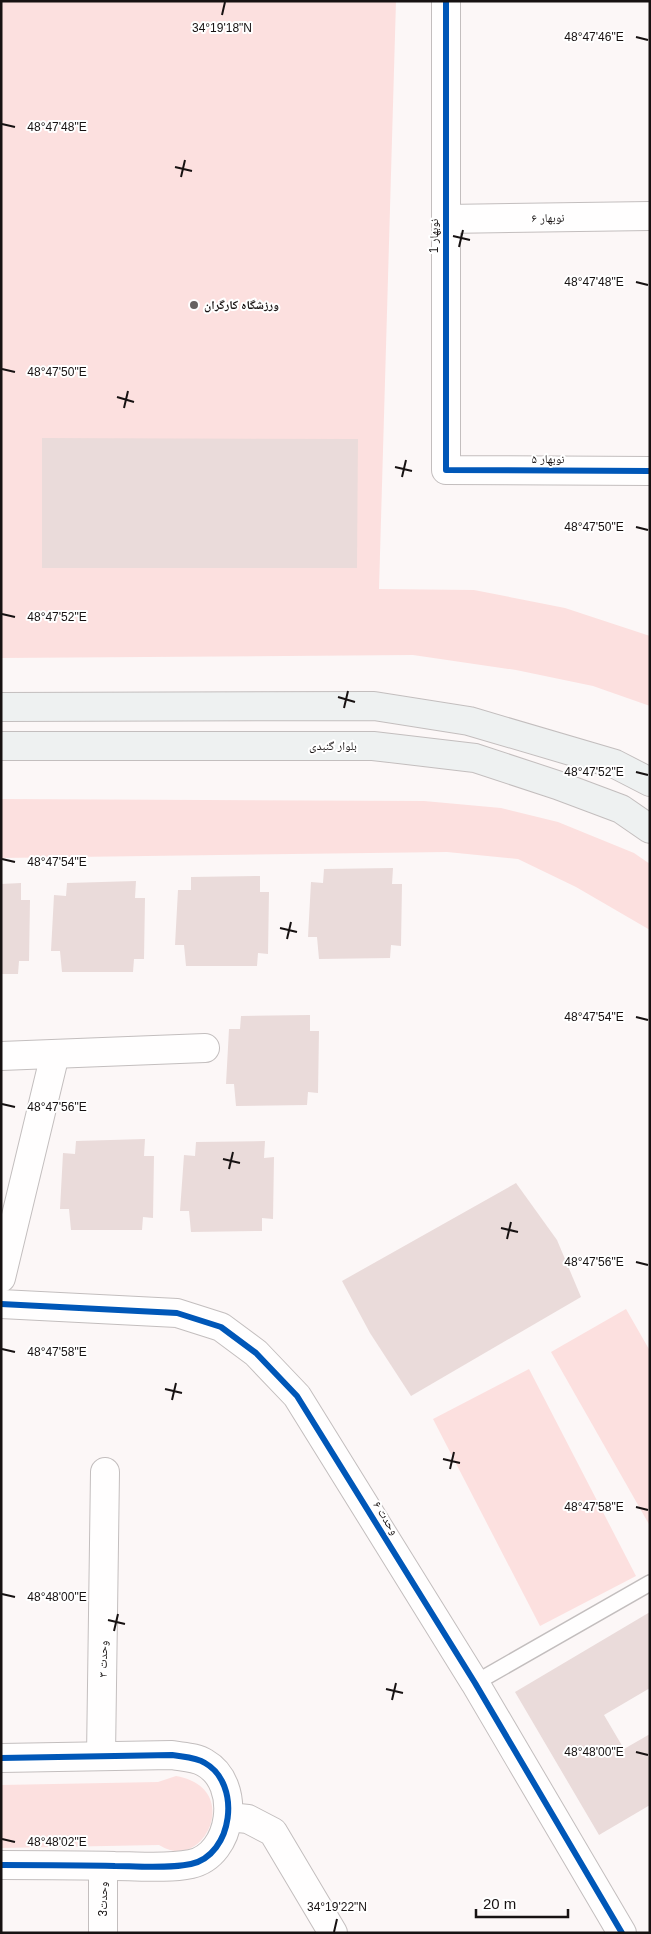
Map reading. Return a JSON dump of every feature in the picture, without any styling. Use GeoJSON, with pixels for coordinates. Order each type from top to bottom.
{"type":"FeatureCollection","features":[{"type":"Feature","properties":{"kind":"main road"},"geometry":{"type":"LineString","coordinates":[[1,707],[374,706],[469,721],[615,764],[650,782]]}},
{"type":"Feature","properties":{"kind":"main road","name":"بلوار گنبدی"},"geometry":{"type":"LineString","coordinates":[[1,746],[373,746],[475,758],[557,785],[621,809],[650,829]]}},
{"type":"Feature","properties":{"kind":"street","name":"نوبهار 1"},"geometry":{"type":"LineString","coordinates":[[446,1],[446,470]]}},
{"type":"Feature","properties":{"kind":"street","name":"نوبهار ۶"},"geometry":{"type":"LineString","coordinates":[[446,219],[650,216]]}},
{"type":"Feature","properties":{"kind":"street","name":"نوبهار ۵"},"geometry":{"type":"LineString","coordinates":[[446,470],[650,471]]}},
{"type":"Feature","properties":{"kind":"street"},"geometry":{"type":"LineString","coordinates":[[1,1056],[205,1048]]}},
{"type":"Feature","properties":{"kind":"street"},"geometry":{"type":"LineString","coordinates":[[1,1278],[55,1054]]}},
{"type":"Feature","properties":{"kind":"street","name":"وحدت ۶"},"geometry":{"type":"LineString","coordinates":[[1,1304],[177,1313],[221,1327],[256,1353],[297,1396],[476,1683],[622,1933]]}},
{"type":"Feature","properties":{"kind":"street","name":"وحدت ۳"},"geometry":{"type":"LineString","coordinates":[[101,1756],[105,1472]]}},
{"type":"Feature","properties":{"kind":"street"},"geometry":{"type":"LineString","coordinates":[[1,1758],[172,1755],[193,1758],[205,1763],[216,1772],[222,1782],[226,1795],[228,1817],[223,1836],[213,1852],[193,1864],[164,1866],[1,1865]]}},
{"type":"Feature","properties":{"kind":"street"},"geometry":{"type":"LineString","coordinates":[[228,1817],[248,1819],[272,1832],[332,1933]]}},
{"type":"Feature","properties":{"kind":"street","name":"وحدت3"},"geometry":{"type":"LineString","coordinates":[[103,1866],[103,1933]]}},
{"type":"Feature","properties":{"kind":"lane"},"geometry":{"type":"LineString","coordinates":[[476,1683],[650,1583]]}},
{"type":"Feature","properties":{"kind":"shaded area","name":"ورزشگاه کارگران"},"geometry":{"type":"Polygon","coordinates":[[[1,1],[396,1],[379,589],[474,590],[565,608],[650,636],[650,706],[593,686],[516,670],[413,655],[1,658],[1,1]]]}},
{"type":"Feature","properties":{"kind":"shaded area"},"geometry":{"type":"Polygon","coordinates":[[[1,799],[424,801],[501,808],[558,822],[634,853],[650,864],[650,930],[576,887],[518,859],[447,852],[1,858],[1,799]]]}},
{"type":"Feature","properties":{"kind":"shaded area"},"geometry":{"type":"Polygon","coordinates":[[[626,1309],[650,1351],[650,1526],[551,1352],[626,1309]]]}},
{"type":"Feature","properties":{"kind":"shaded area"},"geometry":{"type":"Polygon","coordinates":[[[529,1369],[636,1576],[540,1626],[433,1419],[529,1369]]]}},
{"type":"Feature","properties":{"kind":"shaded area"},"geometry":{"type":"Polygon","coordinates":[[[176,1776],[196,1783],[207,1794],[212,1807],[211,1822],[205,1835],[196,1845],[184,1851],[170,1850],[159,1845],[1,1848],[1,1785],[158,1782],[176,1776]]]}},
{"type":"Feature","properties":{"kind":"building"},"geometry":{"type":"Polygon","coordinates":[[[42,438],[358,439],[357,568],[42,568],[42,438]]]}},
{"type":"Feature","properties":{"kind":"building"},"geometry":{"type":"Polygon","coordinates":[[[393,868],[392,884],[402,884],[401,946],[391,945],[390,958],[319,959],[317,937],[308,937],[311,882],[323,883],[324,869],[393,868]]]}},
{"type":"Feature","properties":{"kind":"building"},"geometry":{"type":"Polygon","coordinates":[[[260,876],[260,892],[269,892],[268,954],[258,953],[257,966],[186,966],[184,945],[175,945],[178,890],[191,890],[191,877],[260,876]]]}},
{"type":"Feature","properties":{"kind":"building"},"geometry":{"type":"Polygon","coordinates":[[[136,881],[135,898],[145,898],[144,959],[134,959],[133,972],[62,972],[60,951],[51,951],[54,895],[66,896],[67,883],[136,881]]]}},
{"type":"Feature","properties":{"kind":"building"},"geometry":{"type":"Polygon","coordinates":[[[21,883],[21,900],[30,900],[29,961],[19,961],[18,974],[1,974],[1,884],[21,883]]]}},
{"type":"Feature","properties":{"kind":"building"},"geometry":{"type":"Polygon","coordinates":[[[310,1015],[310,1031],[319,1031],[318,1093],[308,1092],[307,1105],[236,1106],[234,1084],[226,1084],[229,1029],[240,1029],[241,1016],[310,1015]]]}},
{"type":"Feature","properties":{"kind":"building"},"geometry":{"type":"Polygon","coordinates":[[[145,1139],[144,1156],[154,1156],[153,1218],[143,1217],[142,1230],[71,1230],[69,1209],[60,1209],[63,1153],[75,1154],[76,1141],[145,1139]]]}},
{"type":"Feature","properties":{"kind":"building"},"geometry":{"type":"Polygon","coordinates":[[[265,1141],[264,1158],[274,1157],[273,1219],[262,1218],[262,1231],[191,1232],[189,1211],[180,1211],[184,1155],[195,1156],[196,1142],[265,1141]]]}},
{"type":"Feature","properties":{"kind":"building"},"geometry":{"type":"Polygon","coordinates":[[[516,1183],[557,1240],[581,1297],[411,1396],[370,1333],[342,1281],[516,1183]]]}},
{"type":"Feature","properties":{"kind":"building"},"geometry":{"type":"Polygon","coordinates":[[[650,1612],[650,1688],[604,1715],[624,1749],[650,1734],[650,1805],[599,1835],[515,1692],[650,1612]]]}},
{"type":"Feature","properties":{"kind":"cycle path"},"geometry":{"type":"LineString","coordinates":[[446,1],[446,470],[650,471]]}},
{"type":"Feature","properties":{"kind":"cycle path"},"geometry":{"type":"LineString","coordinates":[[1,1304],[177,1313],[221,1327],[256,1353],[297,1396],[475,1683],[622,1933]]}},
{"type":"Feature","properties":{"kind":"cycle path"},"geometry":{"type":"LineString","coordinates":[[1,1758],[172,1755],[189,1757],[205,1763],[217,1773],[224,1786],[228,1802],[228,1818],[224,1834],[216,1847],[205,1858],[191,1864],[163,1867],[1,1865]]}},
{"type":"Feature","properties":{"kind":"place","name":"ورزشگاه کارگران"},"geometry":{"type":"Point","coordinates":[194,305]}}]}
